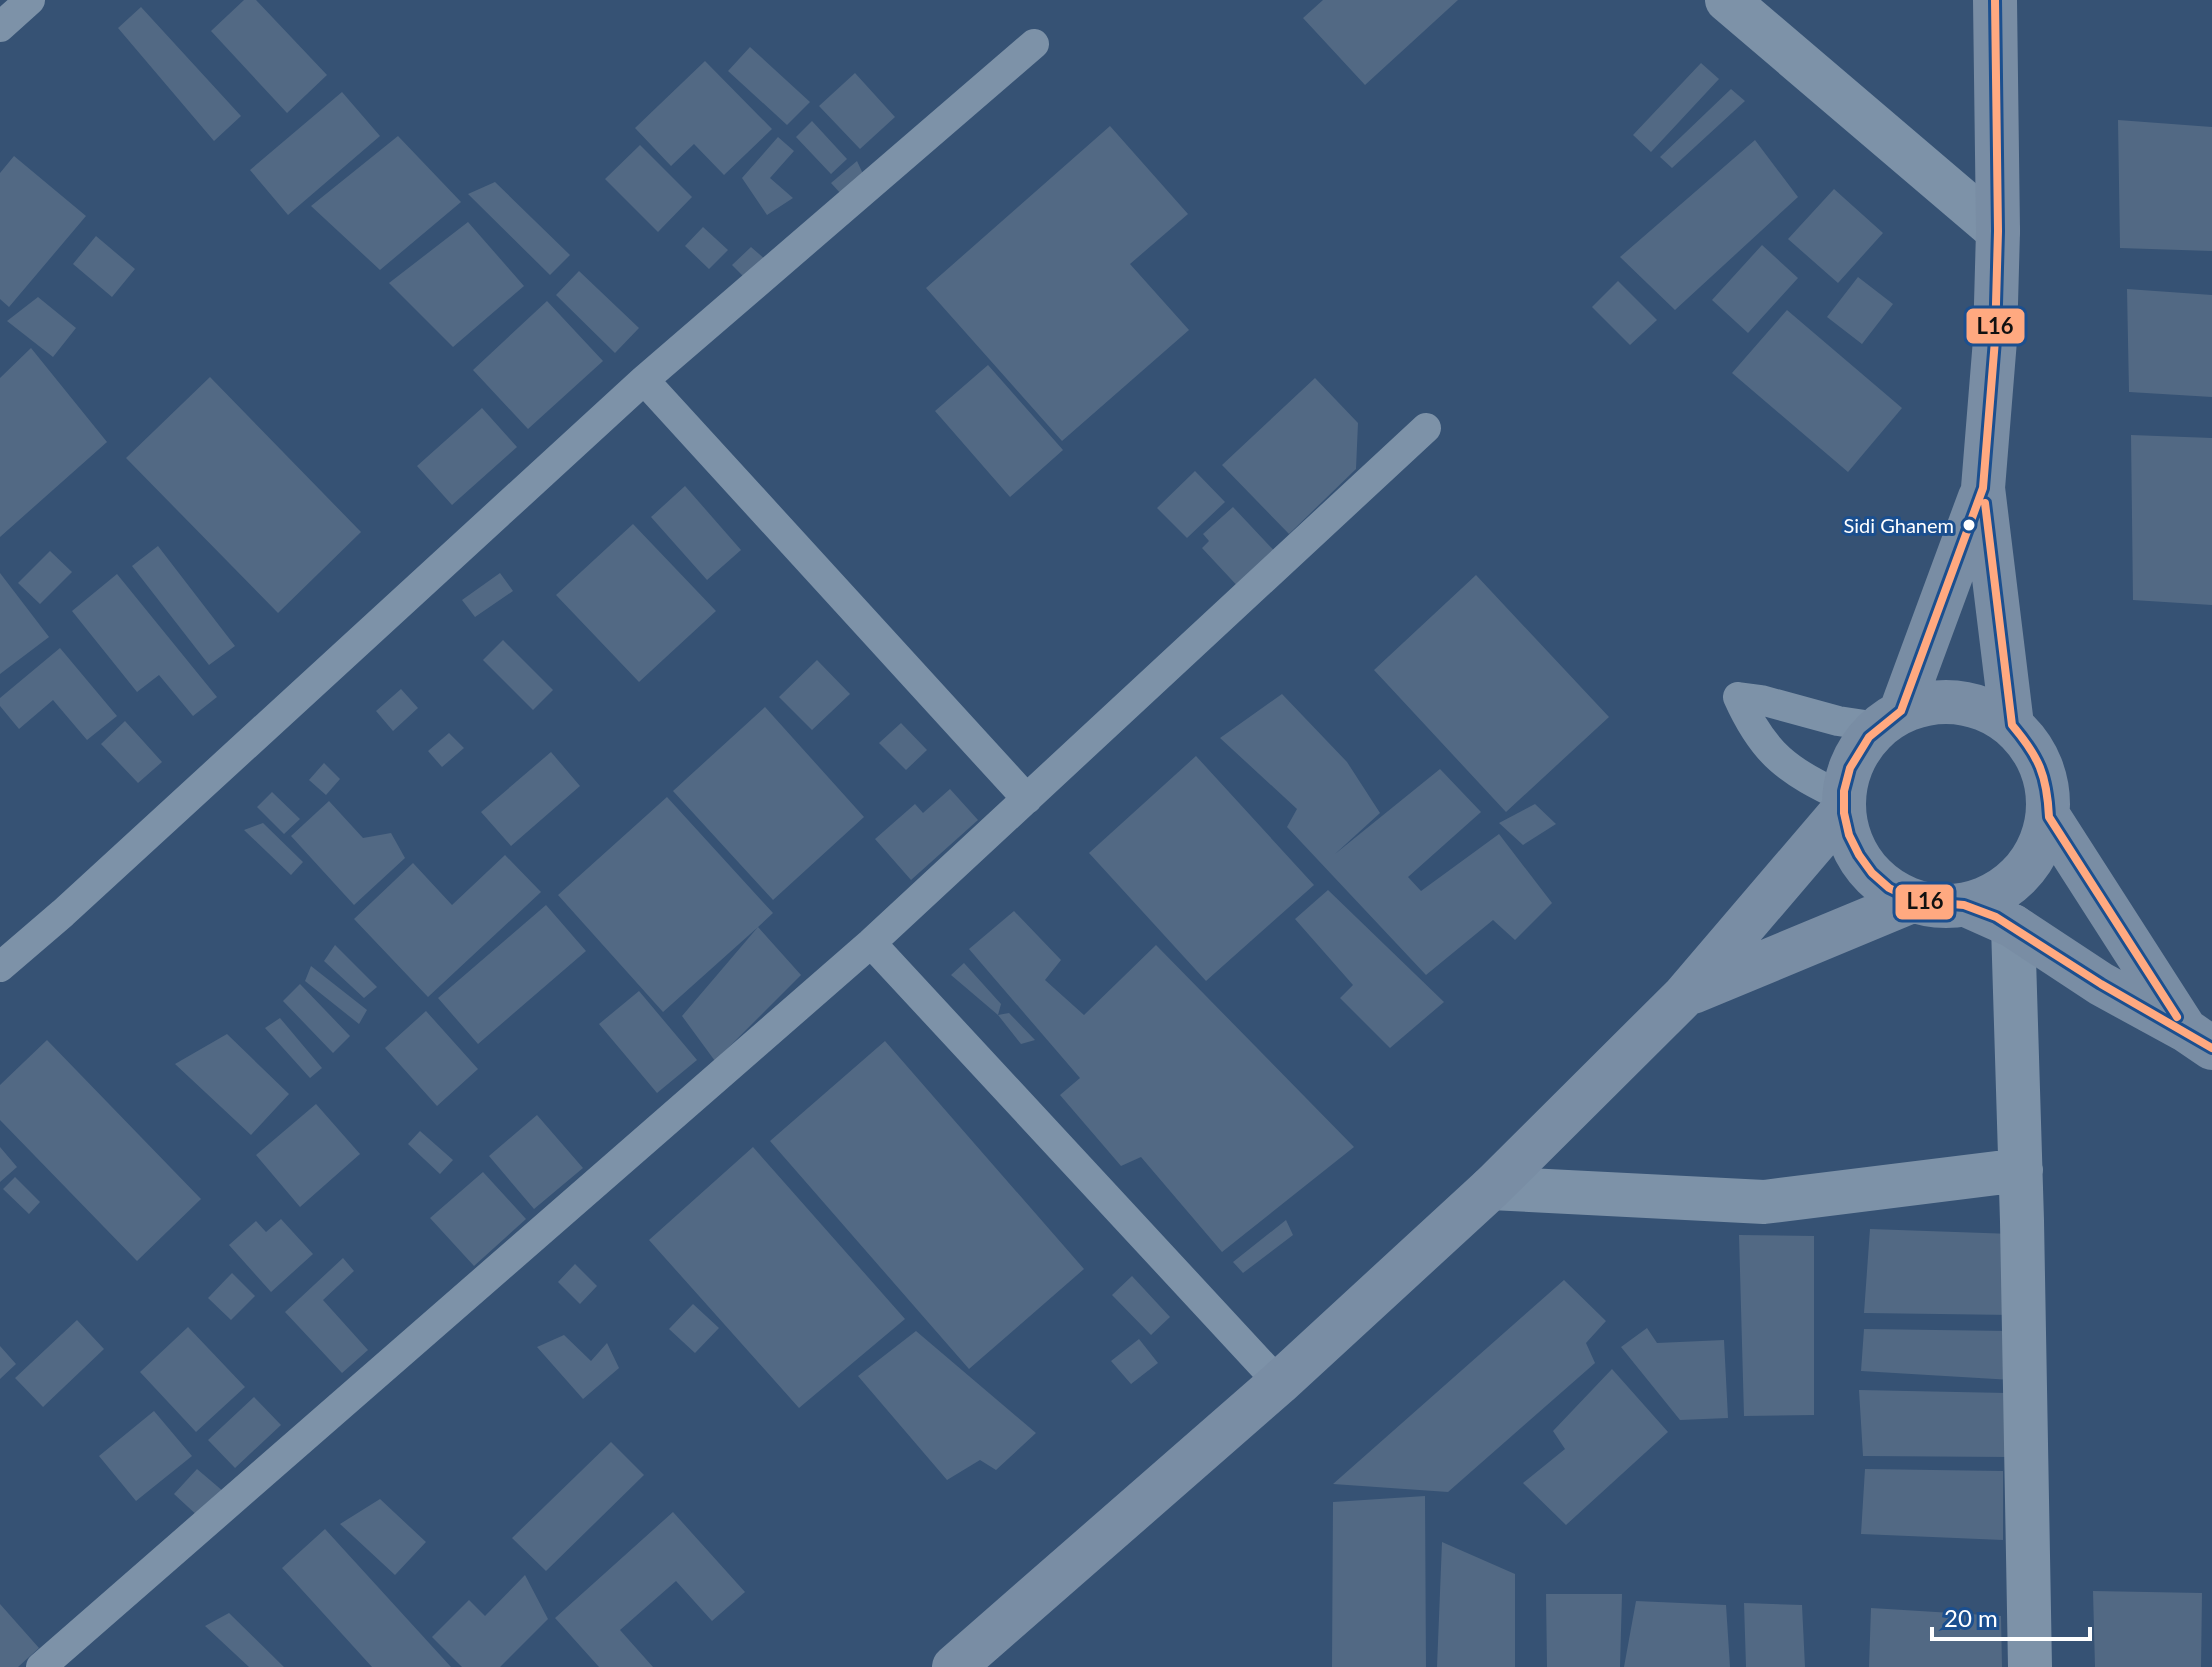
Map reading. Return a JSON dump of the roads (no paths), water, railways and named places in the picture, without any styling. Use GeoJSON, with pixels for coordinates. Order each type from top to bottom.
{"type":"FeatureCollection","features":[{"type":"Feature","properties":{"kind":"street"},"geometry":{"type":"LineString","coordinates":[[1727,0],[1998,231]]}},
{"type":"Feature","properties":{"kind":"street"},"geometry":{"type":"LineString","coordinates":[[1995,0],[1998,231],[1995,340],[1983,488],[2012,725]]}},
{"type":"Feature","properties":{"kind":"street"},"geometry":{"type":"LineString","coordinates":[[1889,719],[1983,488]]}},
{"type":"Feature","properties":{"kind":"street"},"geometry":{"type":"LineString","coordinates":[[1930,702],[1959,702],[1987,710],[2012,725],[2044,767],[2048,788],[2049,817],[2040,848],[2022,875],[1998,894],[1966,905],[1939,906],[1912,901],[1886,887],[1864,866],[1849,839],[1844,804],[1847,775],[1860,748],[1889,719],[1930,702]]}},
{"type":"Feature","properties":{"kind":"street"},"geometry":{"type":"LineString","coordinates":[[954,1667],[1279,1383],[1491,1188],[1684,996],[1844,804]]}},
{"type":"Feature","properties":{"kind":"street"},"geometry":{"type":"LineString","coordinates":[[2049,817],[2199,1040]]}},
{"type":"Feature","properties":{"kind":"street"},"geometry":{"type":"LineString","coordinates":[[1684,996],[1912,901]]}},
{"type":"Feature","properties":{"kind":"street"},"geometry":{"type":"LineString","coordinates":[[1966,905],[2013,926],[2101,984],[2199,1040]]}},
{"type":"Feature","properties":{"kind":"street"},"geometry":{"type":"LineString","coordinates":[[2013,926],[2021,1170],[2030,1667]]}},
{"type":"Feature","properties":{"kind":"street"},"geometry":{"type":"LineString","coordinates":[[1491,1188],[1764,1202],[2021,1170]]}},
{"type":"Feature","properties":{"kind":"lane"},"geometry":{"type":"LineString","coordinates":[[0,27],[30,0]]}},
{"type":"Feature","properties":{"kind":"lane"},"geometry":{"type":"LineString","coordinates":[[0,967],[63,913],[644,380],[1034,44]]}},
{"type":"Feature","properties":{"kind":"lane"},"geometry":{"type":"LineString","coordinates":[[644,380],[1027,799]]}},
{"type":"Feature","properties":{"kind":"lane"},"geometry":{"type":"LineString","coordinates":[[41,1667],[871,943],[1426,428]]}},
{"type":"Feature","properties":{"kind":"lane"},"geometry":{"type":"LineString","coordinates":[[1844,804],[1769,751],[1753,730],[1738,697],[1838,721],[1889,719]]}},
{"type":"Feature","properties":{"kind":"lane"},"geometry":{"type":"LineString","coordinates":[[871,943],[1279,1383]]}},
{"type":"Feature","properties":{"kind":"place","name":"Sidi Ghanem"},"geometry":{"type":"Point","coordinates":[1969,525]}}]}
